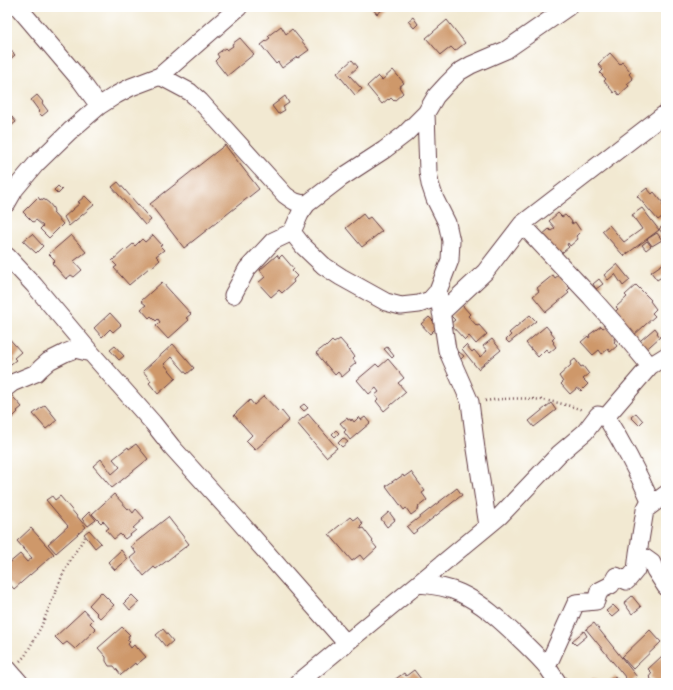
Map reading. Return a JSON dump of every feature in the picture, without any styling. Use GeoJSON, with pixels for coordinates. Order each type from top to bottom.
{"type":"FeatureCollection","features":[{"type":"Feature","properties":{"kind":"street"},"geometry":{"type":"LineString","coordinates":[[18,7],[99,106]]}},
{"type":"Feature","properties":{"kind":"street"},"geometry":{"type":"LineString","coordinates":[[7,203],[15,189],[36,164],[70,131],[99,106],[131,87],[160,76],[239,7]]}},
{"type":"Feature","properties":{"kind":"street"},"geometry":{"type":"LineString","coordinates":[[233,296],[247,269],[273,241],[292,232],[300,214],[307,204],[341,178],[384,150],[405,134],[426,113],[436,96],[459,72],[471,65],[506,50],[568,7]]}},
{"type":"Feature","properties":{"kind":"street"},"geometry":{"type":"LineString","coordinates":[[160,76],[190,92],[200,101],[285,195],[295,202],[307,204]]}},
{"type":"Feature","properties":{"kind":"street"},"geometry":{"type":"LineString","coordinates":[[292,232],[303,246],[324,266],[386,302],[401,306],[419,304],[430,300],[438,291],[450,260],[450,232],[430,184],[428,172],[426,113]]}},
{"type":"Feature","properties":{"kind":"street"},"geometry":{"type":"LineString","coordinates":[[442,314],[485,272],[522,224],[666,113]]}},
{"type":"Feature","properties":{"kind":"street"},"geometry":{"type":"LineString","coordinates":[[522,224],[600,308],[650,366]]}},
{"type":"Feature","properties":{"kind":"street"},"geometry":{"type":"LineString","coordinates":[[7,256],[149,418],[172,447],[346,643]]}},
{"type":"Feature","properties":{"kind":"street"},"geometry":{"type":"LineString","coordinates":[[438,291],[447,350],[470,402],[488,526]]}},
{"type":"Feature","properties":{"kind":"street"},"geometry":{"type":"LineString","coordinates":[[7,387],[12,383],[36,373],[49,362],[65,353],[75,349],[91,353]]}},
{"type":"Feature","properties":{"kind":"street"},"geometry":{"type":"LineString","coordinates":[[298,683],[500,516],[559,454],[602,416],[650,366],[666,356]]}},
{"type":"Feature","properties":{"kind":"street"},"geometry":{"type":"LineString","coordinates":[[547,667],[576,603],[596,601],[599,591],[611,585],[616,576],[626,582],[636,570],[645,510],[650,500],[623,445],[602,416]]}},
{"type":"Feature","properties":{"kind":"street"},"geometry":{"type":"LineString","coordinates":[[645,510],[666,494]]}},
{"type":"Feature","properties":{"kind":"street"},"geometry":{"type":"LineString","coordinates":[[638,553],[652,563],[666,587]]}},
{"type":"Feature","properties":{"kind":"street"},"geometry":{"type":"LineString","coordinates":[[418,584],[434,585],[459,592],[488,610],[547,667],[558,683]]}},
{"type":"Feature","properties":{"kind":"path"},"geometry":{"type":"LineString","coordinates":[[470,402],[512,398],[550,400],[602,416]]}},
{"type":"Feature","properties":{"kind":"path"},"geometry":{"type":"LineString","coordinates":[[13,677],[41,627],[70,560],[85,537]]}},
{"type":"Feature","properties":{"kind":"building"},"geometry":{"type":"Polygon","coordinates":[[[371,7],[386,7],[377,14],[371,7]]]}},
{"type":"Feature","properties":{"kind":"building"},"geometry":{"type":"Polygon","coordinates":[[[413,17],[418,24],[414,28],[408,21],[413,17]]]}},
{"type":"Feature","properties":{"kind":"building"},"geometry":{"type":"Polygon","coordinates":[[[447,20],[465,43],[455,51],[451,47],[441,55],[426,38],[447,20]]]}},
{"type":"Feature","properties":{"kind":"building"},"geometry":{"type":"Polygon","coordinates":[[[281,26],[286,34],[292,29],[309,50],[282,68],[278,62],[276,64],[261,45],[270,38],[268,36],[281,26]]]}},
{"type":"Feature","properties":{"kind":"building"},"geometry":{"type":"Polygon","coordinates":[[[240,38],[254,54],[227,76],[215,61],[219,57],[217,54],[225,48],[227,50],[233,46],[232,44],[240,38]]]}},
{"type":"Feature","properties":{"kind":"building"},"geometry":{"type":"Polygon","coordinates":[[[7,46],[15,55],[7,62],[7,46]]]}},
{"type":"Feature","properties":{"kind":"building"},"geometry":{"type":"Polygon","coordinates":[[[610,53],[620,64],[622,62],[631,72],[629,74],[633,79],[627,84],[629,86],[619,95],[616,91],[614,93],[604,81],[606,79],[600,73],[603,70],[598,64],[610,53]]]}},
{"type":"Feature","properties":{"kind":"building"},"geometry":{"type":"Polygon","coordinates":[[[352,60],[358,67],[349,75],[362,89],[355,95],[337,73],[352,60]]]}},
{"type":"Feature","properties":{"kind":"building"},"geometry":{"type":"Polygon","coordinates":[[[393,70],[404,83],[399,87],[403,93],[394,101],[391,98],[382,104],[367,86],[378,76],[382,80],[393,70]]]}},
{"type":"Feature","properties":{"kind":"building"},"geometry":{"type":"Polygon","coordinates":[[[37,95],[48,111],[42,116],[31,100],[37,95]]]}},
{"type":"Feature","properties":{"kind":"building"},"geometry":{"type":"Polygon","coordinates":[[[285,96],[289,103],[283,107],[285,110],[278,114],[272,106],[285,96]]]}},
{"type":"Feature","properties":{"kind":"building"},"geometry":{"type":"Polygon","coordinates":[[[7,111],[16,122],[7,129],[7,111]]]}},
{"type":"Feature","properties":{"kind":"building"},"geometry":{"type":"Polygon","coordinates":[[[225,145],[259,189],[184,248],[150,204],[225,145]]]}},
{"type":"Feature","properties":{"kind":"building"},"geometry":{"type":"Polygon","coordinates":[[[118,182],[151,220],[145,225],[112,187],[118,182]]]}},
{"type":"Feature","properties":{"kind":"building"},"geometry":{"type":"Polygon","coordinates":[[[58,186],[62,190],[58,194],[54,190],[58,186]]]}},
{"type":"Feature","properties":{"kind":"building"},"geometry":{"type":"Polygon","coordinates":[[[647,188],[652,194],[654,192],[666,209],[666,214],[658,220],[637,196],[647,188]]]}},
{"type":"Feature","properties":{"kind":"building"},"geometry":{"type":"Polygon","coordinates":[[[85,196],[94,205],[69,226],[64,217],[80,203],[78,202],[85,196]]]}},
{"type":"Feature","properties":{"kind":"building"},"geometry":{"type":"Polygon","coordinates":[[[38,197],[40,200],[45,200],[49,203],[53,208],[53,213],[63,224],[49,238],[40,229],[43,226],[36,220],[33,222],[23,212],[38,197]]]}},
{"type":"Feature","properties":{"kind":"building"},"geometry":{"type":"Polygon","coordinates":[[[642,208],[659,230],[624,256],[602,231],[609,225],[624,242],[642,229],[632,215],[642,208]]]}},
{"type":"Feature","properties":{"kind":"building"},"geometry":{"type":"Polygon","coordinates":[[[558,213],[562,217],[565,215],[568,217],[573,223],[571,222],[572,224],[575,222],[581,231],[576,236],[578,239],[570,246],[568,243],[567,245],[569,247],[558,256],[541,236],[549,229],[551,231],[555,228],[549,221],[558,213]]]}},
{"type":"Feature","properties":{"kind":"building"},"geometry":{"type":"Polygon","coordinates":[[[363,214],[367,219],[370,217],[382,231],[362,247],[346,228],[363,214]]]}},
{"type":"Feature","properties":{"kind":"building"},"geometry":{"type":"Polygon","coordinates":[[[666,223],[666,235],[659,229],[666,223]]]}},
{"type":"Feature","properties":{"kind":"building"},"geometry":{"type":"Polygon","coordinates":[[[657,233],[662,240],[652,246],[647,239],[657,233]]]}},
{"type":"Feature","properties":{"kind":"building"},"geometry":{"type":"Polygon","coordinates":[[[32,234],[43,246],[36,253],[23,241],[32,234]]]}},
{"type":"Feature","properties":{"kind":"building"},"geometry":{"type":"Polygon","coordinates":[[[71,235],[86,252],[74,261],[82,270],[74,277],[71,275],[66,279],[52,263],[55,260],[49,254],[71,235]]]}},
{"type":"Feature","properties":{"kind":"building"},"geometry":{"type":"Polygon","coordinates":[[[153,235],[162,245],[160,246],[164,250],[156,256],[160,260],[129,285],[114,268],[117,266],[112,261],[125,249],[126,250],[133,244],[135,246],[142,239],[145,242],[153,235]]]}},
{"type":"Feature","properties":{"kind":"building"},"geometry":{"type":"Polygon","coordinates":[[[647,241],[651,246],[646,250],[642,245],[647,241]]]}},
{"type":"Feature","properties":{"kind":"building"},"geometry":{"type":"Polygon","coordinates":[[[277,255],[279,258],[282,255],[294,269],[292,271],[297,276],[293,280],[294,282],[282,293],[279,290],[271,297],[258,283],[265,277],[260,270],[277,255]]]}},
{"type":"Feature","properties":{"kind":"building"},"geometry":{"type":"Polygon","coordinates":[[[664,263],[666,265],[666,274],[657,280],[651,272],[664,263]]]}},
{"type":"Feature","properties":{"kind":"building"},"geometry":{"type":"Polygon","coordinates":[[[617,264],[630,280],[623,286],[615,274],[608,280],[604,275],[617,264]]]}},
{"type":"Feature","properties":{"kind":"building"},"geometry":{"type":"Polygon","coordinates":[[[553,275],[555,278],[559,275],[570,288],[567,291],[569,293],[546,312],[533,296],[539,291],[537,288],[553,275]]]}},
{"type":"Feature","properties":{"kind":"building"},"geometry":{"type":"Polygon","coordinates":[[[599,279],[603,284],[596,289],[593,284],[599,279]]]}},
{"type":"Feature","properties":{"kind":"building"},"geometry":{"type":"Polygon","coordinates":[[[162,282],[191,314],[186,318],[189,320],[168,339],[156,326],[160,322],[158,319],[156,321],[151,316],[149,318],[141,309],[146,305],[141,301],[162,282]]]}},
{"type":"Feature","properties":{"kind":"building"},"geometry":{"type":"Polygon","coordinates":[[[636,285],[651,300],[650,301],[656,309],[652,313],[655,316],[633,336],[614,313],[618,309],[616,307],[627,297],[625,295],[636,285]]]}},
{"type":"Feature","properties":{"kind":"building"},"geometry":{"type":"Polygon","coordinates":[[[462,305],[470,314],[468,316],[487,334],[476,344],[469,336],[465,340],[450,324],[455,320],[450,315],[462,305]]]}},
{"type":"Feature","properties":{"kind":"building"},"geometry":{"type":"Polygon","coordinates":[[[110,313],[121,325],[113,332],[110,329],[102,337],[94,328],[110,313]]]}},
{"type":"Feature","properties":{"kind":"building"},"geometry":{"type":"Polygon","coordinates":[[[530,315],[536,321],[509,343],[506,340],[511,335],[509,333],[530,315]]]}},
{"type":"Feature","properties":{"kind":"building"},"geometry":{"type":"Polygon","coordinates":[[[429,317],[438,326],[430,334],[421,324],[429,317]]]}},
{"type":"Feature","properties":{"kind":"building"},"geometry":{"type":"Polygon","coordinates":[[[607,325],[615,337],[614,342],[617,346],[610,352],[608,349],[602,354],[599,350],[593,355],[581,342],[588,336],[589,338],[589,335],[601,326],[603,328],[607,325]]]}},
{"type":"Feature","properties":{"kind":"building"},"geometry":{"type":"Polygon","coordinates":[[[546,326],[555,337],[552,340],[556,347],[549,353],[546,349],[538,357],[526,343],[546,326]]]}},
{"type":"Feature","properties":{"kind":"building"},"geometry":{"type":"Polygon","coordinates":[[[655,328],[660,337],[641,354],[634,346],[655,328]]]}},
{"type":"Feature","properties":{"kind":"building"},"geometry":{"type":"Polygon","coordinates":[[[7,336],[21,352],[14,358],[16,360],[7,367],[7,336]]]}},
{"type":"Feature","properties":{"kind":"building"},"geometry":{"type":"Polygon","coordinates":[[[340,339],[355,357],[353,359],[356,363],[342,377],[338,372],[335,375],[316,353],[332,341],[334,343],[340,339]]]}},
{"type":"Feature","properties":{"kind":"building"},"geometry":{"type":"Polygon","coordinates":[[[492,339],[501,350],[478,369],[462,349],[466,345],[472,352],[474,350],[480,357],[487,351],[483,346],[492,339]]]}},
{"type":"Feature","properties":{"kind":"building"},"geometry":{"type":"Polygon","coordinates":[[[173,344],[194,368],[187,374],[172,357],[164,364],[176,378],[158,394],[149,383],[151,381],[143,371],[173,344]]]}},
{"type":"Feature","properties":{"kind":"building"},"geometry":{"type":"Polygon","coordinates":[[[115,346],[124,356],[119,360],[110,350],[115,346]]]}},
{"type":"Feature","properties":{"kind":"building"},"geometry":{"type":"Polygon","coordinates":[[[387,347],[394,356],[392,358],[384,349],[387,347]]]}},
{"type":"Feature","properties":{"kind":"building"},"geometry":{"type":"Polygon","coordinates":[[[459,352],[464,356],[460,360],[455,356],[459,352]]]}},
{"type":"Feature","properties":{"kind":"building"},"geometry":{"type":"Polygon","coordinates":[[[388,359],[404,378],[398,383],[406,392],[384,411],[376,401],[378,399],[375,395],[379,392],[376,388],[369,394],[357,380],[376,364],[379,367],[388,359]]]}},
{"type":"Feature","properties":{"kind":"building"},"geometry":{"type":"Polygon","coordinates":[[[575,359],[589,374],[583,379],[588,384],[581,391],[577,388],[570,394],[561,384],[563,382],[559,376],[575,359]]]}},
{"type":"Feature","properties":{"kind":"building"},"geometry":{"type":"Polygon","coordinates":[[[7,390],[22,407],[10,420],[7,420],[7,390]]]}},
{"type":"Feature","properties":{"kind":"building"},"geometry":{"type":"Polygon","coordinates":[[[264,396],[279,412],[281,410],[289,420],[255,450],[246,441],[252,435],[234,415],[250,400],[254,405],[264,396]]]}},
{"type":"Feature","properties":{"kind":"building"},"geometry":{"type":"Polygon","coordinates":[[[551,403],[556,410],[534,427],[529,421],[551,403]]]}},
{"type":"Feature","properties":{"kind":"building"},"geometry":{"type":"Polygon","coordinates":[[[304,404],[308,408],[304,411],[300,407],[304,404]]]}},
{"type":"Feature","properties":{"kind":"building"},"geometry":{"type":"Polygon","coordinates":[[[45,405],[57,420],[46,429],[33,414],[45,405]]]}},
{"type":"Feature","properties":{"kind":"building"},"geometry":{"type":"Polygon","coordinates":[[[636,413],[643,421],[639,425],[631,417],[636,413]]]}},
{"type":"Feature","properties":{"kind":"building"},"geometry":{"type":"Polygon","coordinates":[[[308,414],[337,448],[326,457],[297,423],[308,414]]]}},
{"type":"Feature","properties":{"kind":"building"},"geometry":{"type":"Polygon","coordinates":[[[359,417],[361,420],[365,417],[370,423],[350,440],[344,432],[346,430],[340,423],[347,418],[351,421],[352,419],[354,422],[359,417]]]}},
{"type":"Feature","properties":{"kind":"building"},"geometry":{"type":"Polygon","coordinates":[[[336,430],[339,433],[335,437],[332,434],[336,430]]]}},
{"type":"Feature","properties":{"kind":"building"},"geometry":{"type":"Polygon","coordinates":[[[343,438],[348,442],[342,447],[338,443],[343,438]]]}},
{"type":"Feature","properties":{"kind":"building"},"geometry":{"type":"Polygon","coordinates":[[[136,444],[148,459],[112,488],[93,466],[101,459],[112,474],[120,467],[113,459],[128,447],[129,449],[136,444]]]}},
{"type":"Feature","properties":{"kind":"building"},"geometry":{"type":"Polygon","coordinates":[[[411,472],[425,491],[422,493],[427,500],[411,515],[406,508],[404,510],[386,486],[403,475],[404,477],[411,472]]]}},
{"type":"Feature","properties":{"kind":"building"},"geometry":{"type":"Polygon","coordinates":[[[457,488],[462,495],[413,534],[407,527],[457,488]]]}},
{"type":"Feature","properties":{"kind":"building"},"geometry":{"type":"Polygon","coordinates":[[[114,494],[133,513],[136,509],[144,518],[133,528],[136,530],[125,539],[120,534],[114,539],[106,530],[109,528],[103,521],[101,523],[92,514],[114,494]]]}},
{"type":"Feature","properties":{"kind":"building"},"geometry":{"type":"Polygon","coordinates":[[[52,496],[55,500],[60,496],[86,527],[56,553],[48,544],[68,526],[46,500],[52,496]]]}},
{"type":"Feature","properties":{"kind":"building"},"geometry":{"type":"Polygon","coordinates":[[[89,512],[96,520],[88,526],[82,519],[89,512]]]}},
{"type":"Feature","properties":{"kind":"building"},"geometry":{"type":"Polygon","coordinates":[[[389,512],[395,520],[387,527],[381,519],[389,512]]]}},
{"type":"Feature","properties":{"kind":"building"},"geometry":{"type":"Polygon","coordinates":[[[168,517],[189,544],[156,569],[154,567],[144,576],[130,558],[136,553],[131,546],[168,517]]]}},
{"type":"Feature","properties":{"kind":"building"},"geometry":{"type":"Polygon","coordinates":[[[350,517],[353,520],[357,517],[363,524],[360,527],[361,529],[363,528],[377,548],[364,560],[360,555],[352,561],[329,534],[350,517]]]}},
{"type":"Feature","properties":{"kind":"building"},"geometry":{"type":"Polygon","coordinates":[[[31,528],[54,554],[14,589],[7,581],[7,565],[20,554],[27,562],[32,558],[17,541],[31,528]]]}},
{"type":"Feature","properties":{"kind":"building"},"geometry":{"type":"Polygon","coordinates":[[[89,530],[101,543],[95,548],[84,534],[89,530]]]}},
{"type":"Feature","properties":{"kind":"building"},"geometry":{"type":"Polygon","coordinates":[[[121,550],[128,559],[115,570],[108,562],[121,550]]]}},
{"type":"Feature","properties":{"kind":"building"},"geometry":{"type":"Polygon","coordinates":[[[101,592],[114,605],[100,618],[89,605],[101,592]]]}},
{"type":"Feature","properties":{"kind":"building"},"geometry":{"type":"Polygon","coordinates":[[[132,595],[139,602],[130,610],[124,603],[132,595]]]}},
{"type":"Feature","properties":{"kind":"building"},"geometry":{"type":"Polygon","coordinates":[[[632,596],[641,607],[632,614],[624,603],[632,596]]]}},
{"type":"Feature","properties":{"kind":"building"},"geometry":{"type":"Polygon","coordinates":[[[613,605],[619,611],[612,617],[606,611],[613,605]]]}},
{"type":"Feature","properties":{"kind":"building"},"geometry":{"type":"Polygon","coordinates":[[[84,610],[93,620],[90,623],[96,629],[75,649],[67,642],[63,645],[55,637],[84,610]]]}},
{"type":"Feature","properties":{"kind":"building"},"geometry":{"type":"Polygon","coordinates":[[[594,623],[637,677],[630,683],[586,629],[594,623]]]}},
{"type":"Feature","properties":{"kind":"building"},"geometry":{"type":"Polygon","coordinates":[[[122,627],[130,635],[128,636],[129,638],[127,640],[130,642],[128,644],[131,648],[134,645],[146,657],[136,665],[135,663],[121,675],[114,666],[109,666],[106,661],[106,657],[98,648],[122,627]]]}},
{"type":"Feature","properties":{"kind":"building"},"geometry":{"type":"Polygon","coordinates":[[[163,629],[173,641],[166,647],[156,635],[163,629]]]}},
{"type":"Feature","properties":{"kind":"building"},"geometry":{"type":"Polygon","coordinates":[[[650,630],[661,642],[633,669],[622,657],[650,630]]]}},
{"type":"Feature","properties":{"kind":"building"},"geometry":{"type":"Polygon","coordinates":[[[584,631],[587,636],[576,645],[572,641],[584,631]]]}},
{"type":"Feature","properties":{"kind":"building"},"geometry":{"type":"Polygon","coordinates":[[[662,656],[665,658],[666,657],[666,683],[655,683],[649,677],[652,673],[648,669],[662,656]]]}},
{"type":"Feature","properties":{"kind":"building"},"geometry":{"type":"Polygon","coordinates":[[[414,670],[424,683],[390,683],[404,673],[406,676],[414,670]]]}},
{"type":"Feature","properties":{"kind":"building"},"geometry":{"type":"Polygon","coordinates":[[[615,676],[621,683],[607,683],[615,676]]]}},
{"type":"Feature","properties":{"kind":"building"},"geometry":{"type":"Polygon","coordinates":[[[594,678],[598,683],[587,683],[594,678]]]}}]}
